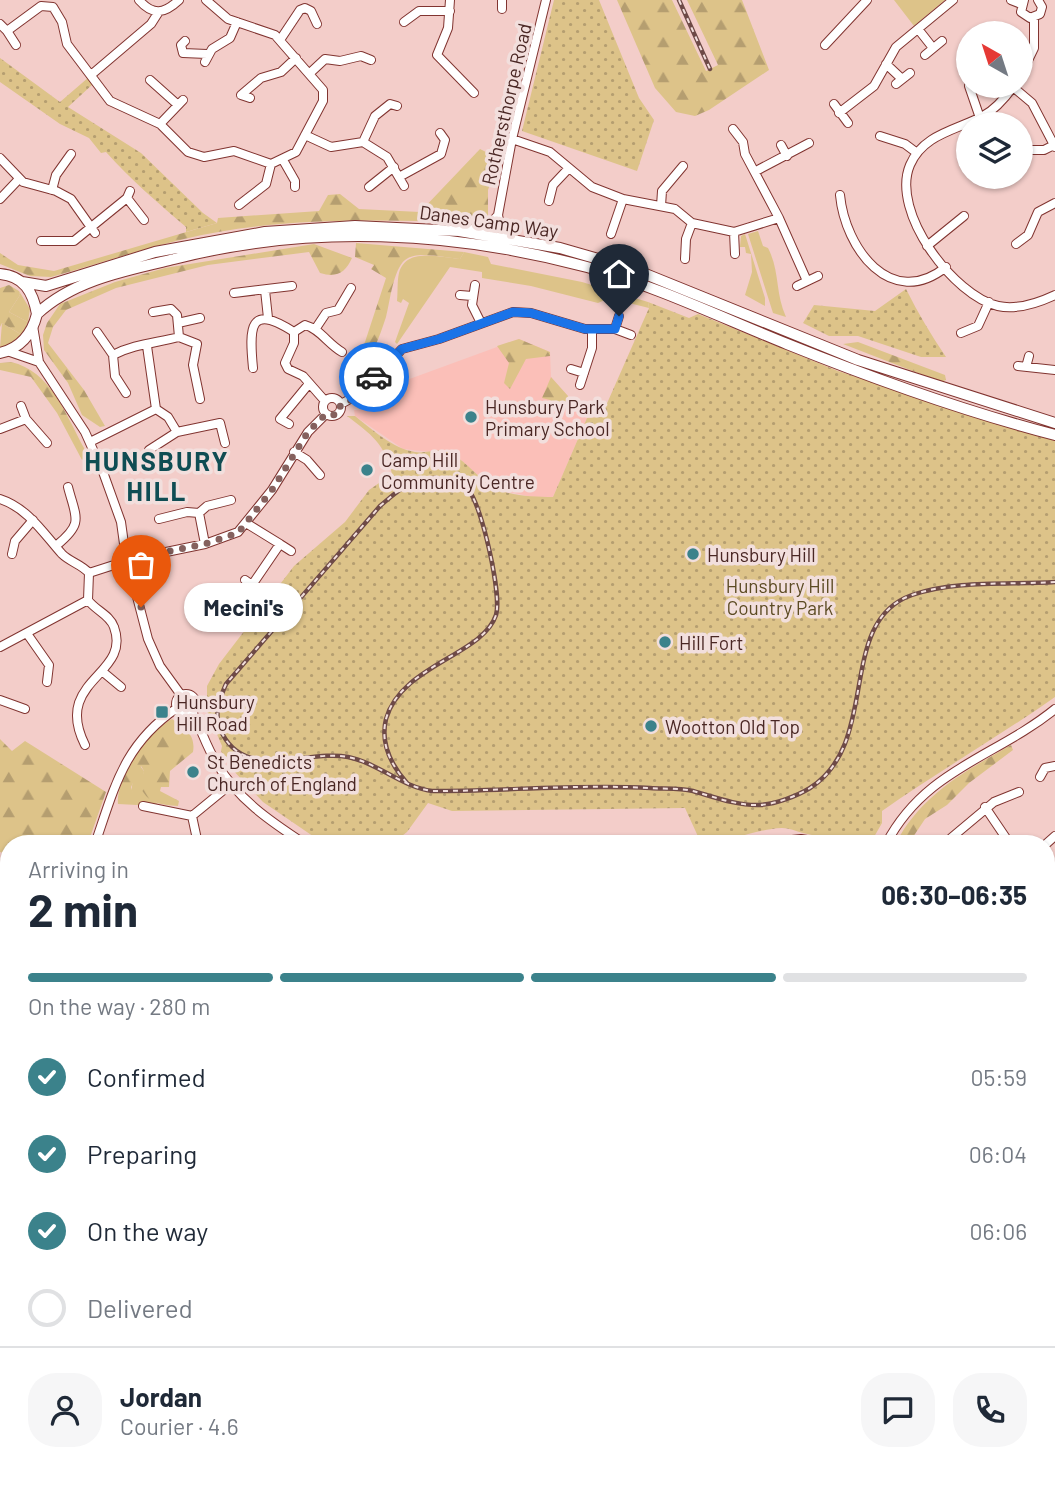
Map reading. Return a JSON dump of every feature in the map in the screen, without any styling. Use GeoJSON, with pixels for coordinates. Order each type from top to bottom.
{"type":"FeatureCollection","features":[{"type":"Feature","properties":{"kind":"highway","name":"Danes Camp Way"},"geometry":{"type":"LineString","coordinates":[[22,282],[46,286],[155,252],[265,232],[355,226],[459,231],[560,248],[633,269],[858,360],[1055,423]]}},
{"type":"Feature","properties":{"kind":"highway","name":"Danes Camp Way"},"geometry":{"type":"LineString","coordinates":[[37,314],[52,301],[78,287],[135,268],[212,250],[326,237],[392,237],[454,242],[552,259],[629,280],[889,383],[1055,435]]}},
{"type":"Feature","properties":{"kind":"highway"},"geometry":{"type":"LineString","coordinates":[[2,273],[22,282],[35,301],[37,314],[33,326],[19,345],[3,352]]}},
{"type":"Feature","properties":{"kind":"street"},"geometry":{"type":"LineString","coordinates":[[139,0],[149,10],[158,13],[167,11],[179,0]]}},
{"type":"Feature","properties":{"kind":"street"},"geometry":{"type":"LineString","coordinates":[[7,31],[20,19],[50,2],[59,14],[67,44],[110,101],[160,124],[181,147],[194,156],[204,157],[234,151],[271,164],[283,160],[296,152],[323,101],[323,90],[280,40],[262,29],[228,19],[206,0]]}},
{"type":"Feature","properties":{"kind":"street"},"geometry":{"type":"LineString","coordinates":[[450,0],[448,28],[437,55],[474,93]]}},
{"type":"Feature","properties":{"kind":"street","name":"Rothersthorpe Road"},"geometry":{"type":"LineString","coordinates":[[509,238],[500,225],[498,215],[512,139],[546,0]]}},
{"type":"Feature","properties":{"kind":"street"},"geometry":{"type":"LineString","coordinates":[[825,45],[867,0]]}},
{"type":"Feature","properties":{"kind":"street"},"geometry":{"type":"LineString","coordinates":[[839,113],[874,86],[896,47],[953,0]]}},
{"type":"Feature","properties":{"kind":"street"},"geometry":{"type":"LineString","coordinates":[[1011,0],[1023,2],[1023,15],[1034,18]]}},
{"type":"Feature","properties":{"kind":"street"},"geometry":{"type":"LineString","coordinates":[[1033,50],[1034,18],[1041,10],[1038,0]]}},
{"type":"Feature","properties":{"kind":"street"},"geometry":{"type":"LineString","coordinates":[[280,40],[302,4],[312,11],[317,24]]}},
{"type":"Feature","properties":{"kind":"street"},"geometry":{"type":"LineString","coordinates":[[404,22],[419,11],[450,11]]}},
{"type":"Feature","properties":{"kind":"street"},"geometry":{"type":"LineString","coordinates":[[91,75],[151,24],[158,13]]}},
{"type":"Feature","properties":{"kind":"street"},"geometry":{"type":"LineString","coordinates":[[185,41],[181,45],[183,53],[206,58],[230,38],[237,22]]}},
{"type":"Feature","properties":{"kind":"street"},"geometry":{"type":"LineString","coordinates":[[0,24],[16,45]]}},
{"type":"Feature","properties":{"kind":"street"},"geometry":{"type":"LineString","coordinates":[[918,29],[933,48]]}},
{"type":"Feature","properties":{"kind":"street"},"geometry":{"type":"LineString","coordinates":[[925,55],[942,41]]}},
{"type":"Feature","properties":{"kind":"street"},"geometry":{"type":"LineString","coordinates":[[310,73],[325,59],[341,61],[361,55],[371,60]]}},
{"type":"Feature","properties":{"kind":"street"},"geometry":{"type":"LineString","coordinates":[[250,98],[241,96],[261,78],[281,72],[296,58]]}},
{"type":"Feature","properties":{"kind":"street"},"geometry":{"type":"LineString","coordinates":[[886,64],[899,82],[910,73]]}},
{"type":"Feature","properties":{"kind":"street"},"geometry":{"type":"LineString","coordinates":[[150,80],[181,102],[160,124]]}},
{"type":"Feature","properties":{"kind":"street"},"geometry":{"type":"LineString","coordinates":[[989,112],[1004,98]]}},
{"type":"Feature","properties":{"kind":"street"},"geometry":{"type":"LineString","coordinates":[[1027,98],[1032,103],[1054,146],[1033,150]]}},
{"type":"Feature","properties":{"kind":"street"},"geometry":{"type":"LineString","coordinates":[[363,142],[375,116],[390,104],[397,106]]}},
{"type":"Feature","properties":{"kind":"street"},"geometry":{"type":"LineString","coordinates":[[834,104],[848,123]]}},
{"type":"Feature","properties":{"kind":"street"},"geometry":{"type":"LineString","coordinates":[[956,127],[917,153],[906,177],[907,203],[914,225],[927,246],[967,290],[997,306],[1024,306],[1055,295]]}},
{"type":"Feature","properties":{"kind":"street"},"geometry":{"type":"LineString","coordinates":[[733,129],[743,142],[745,154],[779,218],[807,281]]}},
{"type":"Feature","properties":{"kind":"street"},"geometry":{"type":"LineString","coordinates":[[305,135],[331,147],[363,142],[387,157],[401,182],[442,154],[445,140],[440,133]]}},
{"type":"Feature","properties":{"kind":"street"},"geometry":{"type":"LineString","coordinates":[[885,134],[917,153]]}},
{"type":"Feature","properties":{"kind":"street"},"geometry":{"type":"LineString","coordinates":[[512,139],[544,148],[592,187],[624,200],[675,209],[692,223],[734,232],[779,218]]}},
{"type":"Feature","properties":{"kind":"street"},"geometry":{"type":"LineString","coordinates":[[756,171],[808,143]]}},
{"type":"Feature","properties":{"kind":"street"},"geometry":{"type":"LineString","coordinates":[[781,145],[787,156]]}},
{"type":"Feature","properties":{"kind":"street"},"geometry":{"type":"LineString","coordinates":[[52,190],[57,175],[71,155]]}},
{"type":"Feature","properties":{"kind":"street"},"geometry":{"type":"LineString","coordinates":[[0,158],[19,179],[71,199],[94,230]]}},
{"type":"Feature","properties":{"kind":"street"},"geometry":{"type":"LineString","coordinates":[[283,160],[295,181],[295,187]]}},
{"type":"Feature","properties":{"kind":"street"},"geometry":{"type":"LineString","coordinates":[[239,205],[266,184],[271,164]]}},
{"type":"Feature","properties":{"kind":"street"},"geometry":{"type":"LineString","coordinates":[[660,206],[662,191],[682,166]]}},
{"type":"Feature","properties":{"kind":"street"},"geometry":{"type":"LineString","coordinates":[[369,187],[394,167]]}},
{"type":"Feature","properties":{"kind":"street"},"geometry":{"type":"LineString","coordinates":[[549,201],[553,185],[569,168]]}},
{"type":"Feature","properties":{"kind":"street"},"geometry":{"type":"LineString","coordinates":[[0,199],[19,179]]}},
{"type":"Feature","properties":{"kind":"street"},"geometry":{"type":"LineString","coordinates":[[41,241],[74,241],[94,230],[129,194],[144,219]]}},
{"type":"Feature","properties":{"kind":"street"},"geometry":{"type":"LineString","coordinates":[[830,205],[841,199],[850,234],[879,274],[897,280],[917,281],[928,279],[946,267]]}},
{"type":"Feature","properties":{"kind":"street"},"geometry":{"type":"LineString","coordinates":[[611,234],[624,200]]}},
{"type":"Feature","properties":{"kind":"street"},"geometry":{"type":"LineString","coordinates":[[1016,246],[1028,235],[1038,212],[1055,203]]}},
{"type":"Feature","properties":{"kind":"street","name":"Rothersthorpe Road"},"geometry":{"type":"LineString","coordinates":[[459,231],[488,226],[498,215]]}},
{"type":"Feature","properties":{"kind":"street"},"geometry":{"type":"LineString","coordinates":[[927,246],[965,215]]}},
{"type":"Feature","properties":{"kind":"street"},"geometry":{"type":"LineString","coordinates":[[685,259],[686,239],[692,223]]}},
{"type":"Feature","properties":{"kind":"street"},"geometry":{"type":"LineString","coordinates":[[734,232],[735,254]]}},
{"type":"Feature","properties":{"kind":"street"},"geometry":{"type":"LineString","coordinates":[[57,241],[58,251]]}},
{"type":"Feature","properties":{"kind":"street"},"geometry":{"type":"LineString","coordinates":[[797,286],[818,276]]}},
{"type":"Feature","properties":{"kind":"street"},"geometry":{"type":"LineString","coordinates":[[475,285],[472,305],[481,323]]}},
{"type":"Feature","properties":{"kind":"street"},"geometry":{"type":"LineString","coordinates":[[234,293],[292,286]]}},
{"type":"Feature","properties":{"kind":"street"},"geometry":{"type":"LineString","coordinates":[[316,328],[326,313],[338,310],[351,288]]}},
{"type":"Feature","properties":{"kind":"street"},"geometry":{"type":"LineString","coordinates":[[265,290],[268,318]]}},
{"type":"Feature","properties":{"kind":"street"},"geometry":{"type":"LineString","coordinates":[[460,295],[472,296]]}},
{"type":"Feature","properties":{"kind":"street"},"geometry":{"type":"LineString","coordinates":[[967,335],[981,321],[989,302]]}},
{"type":"Feature","properties":{"kind":"street"},"geometry":{"type":"LineString","coordinates":[[153,312],[171,309],[177,315],[179,337]]}},
{"type":"Feature","properties":{"kind":"street"},"geometry":{"type":"LineString","coordinates":[[326,414],[337,415],[341,404],[354,399],[402,349],[513,312],[523,312],[592,330],[615,329],[631,335]]}},
{"type":"Feature","properties":{"kind":"street"},"geometry":{"type":"LineString","coordinates":[[615,329],[619,316]]}},
{"type":"Feature","properties":{"kind":"street"},"geometry":{"type":"LineString","coordinates":[[178,323],[200,318]]}},
{"type":"Feature","properties":{"kind":"street"},"geometry":{"type":"LineString","coordinates":[[253,368],[250,337],[252,325],[259,318],[268,318],[294,332]]}},
{"type":"Feature","properties":{"kind":"street"},"geometry":{"type":"LineString","coordinates":[[33,326],[39,362],[52,378],[90,442],[115,501],[125,551]]}},
{"type":"Feature","properties":{"kind":"street"},"geometry":{"type":"LineString","coordinates":[[294,332],[305,326],[316,328],[327,343],[342,352]]}},
{"type":"Feature","properties":{"kind":"street"},"geometry":{"type":"LineString","coordinates":[[580,385],[592,348],[592,330]]}},
{"type":"Feature","properties":{"kind":"street"},"geometry":{"type":"LineString","coordinates":[[97,332],[113,355],[115,376],[126,393]]}},
{"type":"Feature","properties":{"kind":"street"},"geometry":{"type":"LineString","coordinates":[[294,332],[294,343],[285,363],[288,369],[303,376],[308,385],[325,401]]}},
{"type":"Feature","properties":{"kind":"street"},"geometry":{"type":"LineString","coordinates":[[113,355],[132,345],[147,346],[179,337],[197,344],[193,365],[200,399]]}},
{"type":"Feature","properties":{"kind":"street"},"geometry":{"type":"LineString","coordinates":[[147,346],[156,409],[168,417],[177,432]]}},
{"type":"Feature","properties":{"kind":"street"},"geometry":{"type":"LineString","coordinates":[[3,352],[39,362]]}},
{"type":"Feature","properties":{"kind":"street"},"geometry":{"type":"LineString","coordinates":[[1029,356],[1022,366],[1055,370]]}},
{"type":"Feature","properties":{"kind":"street"},"geometry":{"type":"LineString","coordinates":[[571,369],[584,373]]}},
{"type":"Feature","properties":{"kind":"street"},"geometry":{"type":"LineString","coordinates":[[289,424],[280,419],[308,385]]}},
{"type":"Feature","properties":{"kind":"street"},"geometry":{"type":"LineString","coordinates":[[325,401],[333,398],[341,404]]}},
{"type":"Feature","properties":{"kind":"street"},"geometry":{"type":"LineString","coordinates":[[325,401],[323,407],[326,414]]}},
{"type":"Feature","properties":{"kind":"street"},"geometry":{"type":"LineString","coordinates":[[21,406],[26,419],[44,444]]}},
{"type":"Feature","properties":{"kind":"street"},"geometry":{"type":"LineString","coordinates":[[90,442],[156,409]]}},
{"type":"Feature","properties":{"kind":"street"},"geometry":{"type":"LineString","coordinates":[[136,558],[205,544],[238,533],[272,490],[308,432],[326,414]]}},
{"type":"Feature","properties":{"kind":"street"},"geometry":{"type":"LineString","coordinates":[[0,429],[26,419]]}},
{"type":"Feature","properties":{"kind":"street"},"geometry":{"type":"LineString","coordinates":[[158,464],[149,450],[177,432],[220,423],[225,443]]}},
{"type":"Feature","properties":{"kind":"street"},"geometry":{"type":"LineString","coordinates":[[294,452],[307,460],[320,475]]}},
{"type":"Feature","properties":{"kind":"street"},"geometry":{"type":"LineString","coordinates":[[57,545],[75,530],[76,523],[68,487]]}},
{"type":"Feature","properties":{"kind":"street"},"geometry":{"type":"LineString","coordinates":[[0,499],[21,510],[65,556],[81,564],[89,573],[88,600],[114,625],[115,647],[103,671],[83,690],[77,703],[77,729],[85,745]]}},
{"type":"Feature","properties":{"kind":"street"},"geometry":{"type":"LineString","coordinates":[[159,519],[187,512],[199,513],[207,506],[232,500]]}},
{"type":"Feature","properties":{"kind":"street"},"geometry":{"type":"LineString","coordinates":[[199,513],[205,544]]}},
{"type":"Feature","properties":{"kind":"street"},"geometry":{"type":"LineString","coordinates":[[9,549],[33,520]]}},
{"type":"Feature","properties":{"kind":"street"},"geometry":{"type":"LineString","coordinates":[[246,523],[290,551]]}},
{"type":"Feature","properties":{"kind":"street"},"geometry":{"type":"LineString","coordinates":[[262,593],[248,582],[280,544]]}},
{"type":"Feature","properties":{"kind":"street"},"geometry":{"type":"LineString","coordinates":[[125,551],[131,552],[136,558],[136,565],[130,570],[123,570],[117,564],[117,558],[125,551]]}},
{"type":"Feature","properties":{"kind":"street"},"geometry":{"type":"LineString","coordinates":[[89,573],[117,564]]}},
{"type":"Feature","properties":{"kind":"street"},"geometry":{"type":"LineString","coordinates":[[130,570],[148,639],[160,666],[181,695]]}},
{"type":"Feature","properties":{"kind":"street"},"geometry":{"type":"LineString","coordinates":[[1,643],[28,635],[57,614],[88,600]]}},
{"type":"Feature","properties":{"kind":"street"},"geometry":{"type":"LineString","coordinates":[[28,635],[49,665],[47,682]]}},
{"type":"Feature","properties":{"kind":"street"},"geometry":{"type":"LineString","coordinates":[[103,671],[121,687]]}},
{"type":"Feature","properties":{"kind":"street"},"geometry":{"type":"LineString","coordinates":[[177,708],[185,714],[192,712],[195,707],[194,698],[190,694],[181,695]]}},
{"type":"Feature","properties":{"kind":"street"},"geometry":{"type":"LineString","coordinates":[[98,835],[115,783],[128,756],[156,722],[177,708],[181,695]]}},
{"type":"Feature","properties":{"kind":"street"},"geometry":{"type":"LineString","coordinates":[[0,700],[21,711]]}},
{"type":"Feature","properties":{"kind":"street"},"geometry":{"type":"LineString","coordinates":[[892,835],[908,810],[947,775],[1055,709]]}},
{"type":"Feature","properties":{"kind":"street"},"geometry":{"type":"LineString","coordinates":[[192,712],[205,743],[231,784],[262,815],[292,835]]}},
{"type":"Feature","properties":{"kind":"street"},"geometry":{"type":"LineString","coordinates":[[1040,777],[1042,766],[1055,766]]}},
{"type":"Feature","properties":{"kind":"street"},"geometry":{"type":"LineString","coordinates":[[192,816],[231,784]]}},
{"type":"Feature","properties":{"kind":"street"},"geometry":{"type":"LineString","coordinates":[[953,835],[985,807],[1015,796]]}},
{"type":"Feature","properties":{"kind":"street"},"geometry":{"type":"LineString","coordinates":[[143,806],[192,816]]}},
{"type":"Feature","properties":{"kind":"street"},"geometry":{"type":"LineString","coordinates":[[985,807],[1004,835]]}},
{"type":"Feature","properties":{"kind":"street"},"geometry":{"type":"LineString","coordinates":[[192,816],[196,835]]}},
{"type":"Feature","properties":{"kind":"shaded area","name":"Hunsbury Park Primary School"},"geometry":{"type":"Polygon","coordinates":[[[519,339],[550,352],[551,377],[587,418],[553,497],[532,497],[501,490],[488,484],[461,460],[431,452],[403,449],[355,416],[354,410],[364,410],[385,373],[404,381],[519,339]]]}},
{"type":"Feature","properties":{"kind":"green space"},"geometry":{"type":"Polygon","coordinates":[[[554,0],[599,0],[639,98],[654,120],[637,171],[522,131],[554,0]]]}},
{"type":"Feature","properties":{"kind":"green space"},"geometry":{"type":"Polygon","coordinates":[[[617,0],[672,0],[706,71],[718,65],[687,0],[742,0],[769,70],[709,110],[695,116],[676,112],[655,88],[617,0]]]}},
{"type":"Feature","properties":{"kind":"green space"},"geometry":{"type":"Polygon","coordinates":[[[894,0],[945,0],[914,26],[894,0]]]}},
{"type":"Feature","properties":{"kind":"green space"},"geometry":{"type":"Polygon","coordinates":[[[0,58],[60,102],[89,77],[93,84],[68,107],[141,153],[203,213],[217,223],[186,232],[186,227],[106,152],[101,153],[89,138],[60,124],[0,82],[0,58]]]}},
{"type":"Feature","properties":{"kind":"green space"},"geometry":{"type":"Polygon","coordinates":[[[480,149],[486,152],[494,150],[500,156],[488,190],[488,216],[465,222],[359,221],[254,227],[184,239],[51,277],[30,276],[0,264],[0,253],[18,265],[54,271],[217,223],[218,218],[319,211],[328,195],[340,194],[359,209],[420,212],[480,149]]]}},
{"type":"Feature","properties":{"kind":"green space"},"geometry":{"type":"Polygon","coordinates":[[[758,231],[763,246],[768,248],[772,257],[786,317],[773,313],[748,234],[758,231]]]}},
{"type":"Feature","properties":{"kind":"green space"},"geometry":{"type":"Polygon","coordinates":[[[745,234],[765,298],[765,306],[745,295],[752,272],[751,254],[746,253],[745,247],[740,247],[741,236],[745,234]]]}},
{"type":"Feature","properties":{"kind":"green space"},"geometry":{"type":"Polygon","coordinates":[[[356,243],[464,252],[460,259],[417,255],[405,260],[395,278],[377,342],[354,381],[347,377],[365,342],[386,278],[371,269],[374,265],[355,257],[356,243]]]}},
{"type":"Feature","properties":{"kind":"green space"},"geometry":{"type":"Polygon","coordinates":[[[314,244],[352,258],[343,271],[331,275],[320,273],[309,252],[208,265],[116,288],[66,310],[53,327],[48,343],[84,390],[105,426],[100,427],[82,415],[68,383],[44,350],[43,335],[47,323],[60,304],[115,282],[165,268],[314,244]]]}},
{"type":"Feature","properties":{"kind":"green space"},"geometry":{"type":"Polygon","coordinates":[[[464,252],[488,257],[491,264],[582,282],[648,302],[649,308],[609,298],[598,303],[531,286],[482,278],[482,272],[450,267],[397,344],[395,342],[409,303],[403,299],[401,303],[397,301],[398,276],[403,265],[416,257],[425,256],[460,259],[464,252]]]}},
{"type":"Feature","properties":{"kind":"green space"},"geometry":{"type":"Polygon","coordinates":[[[9,285],[19,291],[20,295],[9,312],[28,322],[22,335],[2,323],[0,327],[0,288],[9,285]]]}},
{"type":"Feature","properties":{"kind":"green space"},"geometry":{"type":"Polygon","coordinates":[[[906,289],[946,357],[921,357],[858,336],[829,336],[803,323],[814,305],[875,311],[906,289]]]}},
{"type":"Feature","properties":{"kind":"green space"},"geometry":{"type":"Polygon","coordinates":[[[19,291],[30,309],[28,322],[9,312],[20,295],[19,291]]]}},
{"type":"Feature","properties":{"kind":"green space","name":"Hunsbury Hill Country Park"},"geometry":{"type":"Polygon","coordinates":[[[648,302],[689,318],[698,314],[838,371],[1055,441],[1055,697],[882,811],[882,823],[875,835],[811,835],[782,828],[745,835],[697,835],[685,808],[452,811],[428,803],[403,835],[311,835],[263,802],[229,766],[221,751],[222,746],[207,711],[207,686],[219,664],[294,566],[345,522],[369,490],[392,474],[376,440],[347,416],[355,416],[398,447],[419,452],[443,451],[452,454],[492,487],[526,496],[553,497],[587,418],[601,417],[649,308],[648,302]]]}},
{"type":"Feature","properties":{"kind":"green space"},"geometry":{"type":"Polygon","coordinates":[[[2,323],[22,335],[14,343],[0,348],[2,323]]]}},
{"type":"Feature","properties":{"kind":"green space"},"geometry":{"type":"Polygon","coordinates":[[[519,339],[550,352],[550,356],[526,359],[510,389],[504,383],[509,363],[497,346],[519,339]]]}},
{"type":"Feature","properties":{"kind":"green space"},"geometry":{"type":"Polygon","coordinates":[[[858,342],[945,375],[946,380],[941,382],[843,344],[858,342]]]}},
{"type":"Feature","properties":{"kind":"green space"},"geometry":{"type":"Polygon","coordinates":[[[11,362],[37,375],[56,396],[84,448],[85,457],[82,460],[57,413],[31,377],[0,370],[0,363],[11,362]]]}},
{"type":"Feature","properties":{"kind":"green space"},"geometry":{"type":"Polygon","coordinates":[[[551,377],[568,396],[568,402],[558,411],[550,400],[542,398],[551,377]]]}},
{"type":"Feature","properties":{"kind":"green space"},"geometry":{"type":"Polygon","coordinates":[[[172,719],[193,741],[193,752],[170,771],[169,787],[161,787],[160,791],[179,801],[178,806],[160,804],[146,796],[140,786],[144,771],[141,766],[131,787],[137,805],[118,804],[122,781],[136,756],[154,733],[172,719]]]}},
{"type":"Feature","properties":{"kind":"green space"},"geometry":{"type":"Polygon","coordinates":[[[0,739],[12,751],[25,741],[106,792],[91,835],[0,835],[0,739]]]}},
{"type":"Feature","properties":{"kind":"green space"},"geometry":{"type":"Polygon","coordinates":[[[1011,745],[1013,750],[969,783],[947,805],[925,819],[914,835],[901,835],[931,798],[977,765],[1011,745]]]}},
{"type":"Feature","properties":{"kind":"green space"},"geometry":{"type":"Polygon","coordinates":[[[140,766],[144,771],[143,791],[159,805],[137,805],[134,800],[132,785],[140,766]]]}},
{"type":"Feature","properties":{"kind":"railway"},"geometry":{"type":"LineString","coordinates":[[679,0],[710,69]]}},
{"type":"Feature","properties":{"kind":"railway"},"geometry":{"type":"LineString","coordinates":[[407,783],[388,754],[384,737],[386,719],[394,701],[424,673],[475,641],[488,629],[496,615],[497,605],[494,571],[485,532],[469,491],[449,480],[419,480],[405,486],[380,506],[226,684],[217,716],[223,735],[234,749],[248,757],[263,760],[348,757],[370,764],[410,785],[432,791],[623,787],[688,790],[743,804],[773,803],[810,788],[832,768],[845,742],[854,714],[865,656],[874,630],[888,609],[912,595],[946,587],[1055,582]]}},
{"type":"Feature","properties":{"kind":"way so far"},"geometry":{"type":"LineString","coordinates":[[141,607],[130,570],[136,565],[136,558],[205,544],[238,533],[272,490],[308,432],[326,414],[337,415],[341,404],[354,399],[374,377]]}},
{"type":"Feature","properties":{"kind":"place","name":"Hunsbury Park Primary School"},"geometry":{"type":"Point","coordinates":[471,417]}},
{"type":"Feature","properties":{"kind":"place","name":"Camp Hill Community Centre"},"geometry":{"type":"Point","coordinates":[367,470]}},
{"type":"Feature","properties":{"kind":"place","name":"Hunsbury Hill"},"geometry":{"type":"Point","coordinates":[693,554]}},
{"type":"Feature","properties":{"kind":"place","name":"Mecini's"},"geometry":{"type":"Point","coordinates":[141,607]}},
{"type":"Feature","properties":{"kind":"place","name":"Hill Fort"},"geometry":{"type":"Point","coordinates":[665,642]}},
{"type":"Feature","properties":{"kind":"place","name":"Hunsbury Hill Road"},"geometry":{"type":"Point","coordinates":[162,712]}},
{"type":"Feature","properties":{"kind":"place","name":"Wootton Old Top"},"geometry":{"type":"Point","coordinates":[651,726]}},
{"type":"Feature","properties":{"kind":"place","name":"St Benedicts Church of England"},"geometry":{"type":"Point","coordinates":[193,772]}},
{"type":"Feature","properties":{"kind":"district","name":"HUNSBURY HILL"},"geometry":{"type":"Point","coordinates":[157,474]}},
{"type":"Feature","properties":{"kind":"route"},"geometry":{"type":"LineString","coordinates":[[374,377],[390,358],[402,349],[439,339],[513,312],[531,313],[573,327],[592,330],[615,329],[619,316]]}}]}
